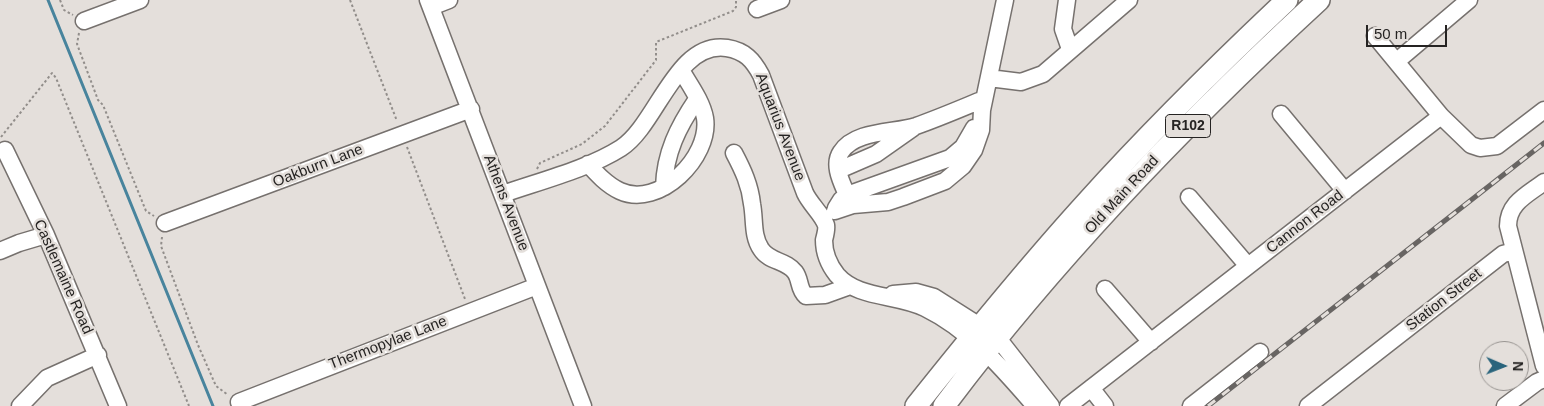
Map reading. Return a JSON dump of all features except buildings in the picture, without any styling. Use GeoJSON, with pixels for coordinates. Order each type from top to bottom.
{"type":"FeatureCollection","features":[{"type":"Feature","properties":{"kind":"main road","name":"Old Main Road"},"geometry":{"type":"LineString","coordinates":[[944,406],[984,338],[1112,175],[1228,56],[1287,0]]}},
{"type":"Feature","properties":{"kind":"main road","name":"Old Main Road"},"geometry":{"type":"LineString","coordinates":[[916,406],[1064,258],[1156,158],[1243,70],[1318,0]]}},
{"type":"Feature","properties":{"kind":"street"},"geometry":{"type":"LineString","coordinates":[[84,21],[140,0]]}},
{"type":"Feature","properties":{"kind":"street"},"geometry":{"type":"LineString","coordinates":[[430,3],[449,0]]}},
{"type":"Feature","properties":{"kind":"street"},"geometry":{"type":"LineString","coordinates":[[757,9],[781,0]]}},
{"type":"Feature","properties":{"kind":"street"},"geometry":{"type":"LineString","coordinates":[[835,211],[865,203],[888,202],[951,177],[963,166],[974,150],[980,130],[983,105],[1005,0]]}},
{"type":"Feature","properties":{"kind":"street"},"geometry":{"type":"LineString","coordinates":[[1067,0],[1063,29],[1070,49]]}},
{"type":"Feature","properties":{"kind":"street"},"geometry":{"type":"LineString","coordinates":[[989,78],[1012,82],[1028,81],[1043,74],[1129,0]]}},
{"type":"Feature","properties":{"kind":"street"},"geometry":{"type":"LineString","coordinates":[[1396,61],[1469,0]]}},
{"type":"Feature","properties":{"kind":"street","name":"Athens Avenue"},"geometry":{"type":"LineString","coordinates":[[430,3],[583,406]]}},
{"type":"Feature","properties":{"kind":"street"},"geometry":{"type":"LineString","coordinates":[[1375,36],[1441,116],[1471,145],[1489,148],[1504,141],[1544,110]]}},
{"type":"Feature","properties":{"kind":"street","name":"Aquarius Avenue"},"geometry":{"type":"LineString","coordinates":[[503,194],[588,164],[628,142],[639,131],[681,70],[698,54],[712,48],[733,49],[746,54],[753,60],[761,75],[805,193],[811,206],[826,226]]}},
{"type":"Feature","properties":{"kind":"street"},"geometry":{"type":"LineString","coordinates":[[588,164],[597,175],[621,191],[641,193],[664,187],[676,180],[684,172],[702,143],[705,117],[681,70]]}},
{"type":"Feature","properties":{"kind":"street"},"geometry":{"type":"LineString","coordinates":[[664,187],[664,170],[671,144],[697,99]]}},
{"type":"Feature","properties":{"kind":"street"},"geometry":{"type":"LineString","coordinates":[[848,196],[838,170],[876,154],[899,140],[915,126],[983,105]]}},
{"type":"Feature","properties":{"kind":"street"},"geometry":{"type":"LineString","coordinates":[[983,105],[973,132],[957,154],[920,171],[848,196],[842,200],[826,226],[824,241],[830,265],[838,276],[850,286],[871,294],[886,295],[926,308],[984,338],[1051,406]]}},
{"type":"Feature","properties":{"kind":"street","name":"Oakburn Lane"},"geometry":{"type":"LineString","coordinates":[[165,224],[471,109]]}},
{"type":"Feature","properties":{"kind":"street"},"geometry":{"type":"LineString","coordinates":[[1281,114],[1345,191]]}},
{"type":"Feature","properties":{"kind":"street","name":"Cannon Road"},"geometry":{"type":"LineString","coordinates":[[1068,406],[1441,116]]}},
{"type":"Feature","properties":{"kind":"street","name":"Castlemaine Road"},"geometry":{"type":"LineString","coordinates":[[3,144],[46,235],[118,406]]}},
{"type":"Feature","properties":{"kind":"street"},"geometry":{"type":"LineString","coordinates":[[734,153],[748,183],[755,234],[760,248],[768,257],[787,264],[794,270],[801,292],[806,296],[825,295],[850,286]]}},
{"type":"Feature","properties":{"kind":"street"},"geometry":{"type":"LineString","coordinates":[[1544,182],[1508,212],[1508,226],[1514,251],[1541,338],[1544,366]]}},
{"type":"Feature","properties":{"kind":"street"},"geometry":{"type":"LineString","coordinates":[[1189,197],[1248,266]]}},
{"type":"Feature","properties":{"kind":"street"},"geometry":{"type":"LineString","coordinates":[[0,251],[46,235]]}},
{"type":"Feature","properties":{"kind":"street","name":"Station Street"},"geometry":{"type":"LineString","coordinates":[[1308,406],[1503,254],[1514,251]]}},
{"type":"Feature","properties":{"kind":"street","name":"Thermopylae Lane"},"geometry":{"type":"LineString","coordinates":[[239,402],[537,286]]}},
{"type":"Feature","properties":{"kind":"street"},"geometry":{"type":"LineString","coordinates":[[1105,289],[1150,342]]}},
{"type":"Feature","properties":{"kind":"street"},"geometry":{"type":"LineString","coordinates":[[984,338],[1035,406]]}},
{"type":"Feature","properties":{"kind":"street"},"geometry":{"type":"LineString","coordinates":[[1191,406],[1260,352]]}},
{"type":"Feature","properties":{"kind":"street"},"geometry":{"type":"LineString","coordinates":[[20,406],[47,378],[98,355]]}},
{"type":"Feature","properties":{"kind":"street"},"geometry":{"type":"LineString","coordinates":[[1505,406],[1537,382],[1544,379]]}},
{"type":"Feature","properties":{"kind":"street"},"geometry":{"type":"LineString","coordinates":[[1091,388],[1105,406]]}},
{"type":"Feature","properties":{"kind":"path"},"geometry":{"type":"LineString","coordinates":[[60,0],[64,10],[84,21],[76,40],[98,100],[103,105],[146,211],[165,224],[160,246],[216,386],[239,402]]}},
{"type":"Feature","properties":{"kind":"path"},"geometry":{"type":"LineString","coordinates":[[350,0],[470,312]]}},
{"type":"Feature","properties":{"kind":"path"},"geometry":{"type":"LineString","coordinates":[[535,182],[532,174],[536,172],[540,163],[582,144],[606,126],[656,60],[656,42],[733,12],[736,7],[736,0]]}},
{"type":"Feature","properties":{"kind":"path"},"geometry":{"type":"LineString","coordinates":[[3,144],[52,73],[56,78],[189,406]]}},
{"type":"Feature","properties":{"kind":"waterway"},"geometry":{"type":"LineString","coordinates":[[48,0],[213,406]]}},
{"type":"Feature","properties":{"kind":"railway"},"geometry":{"type":"LineString","coordinates":[[1208,406],[1544,143]]}}]}
